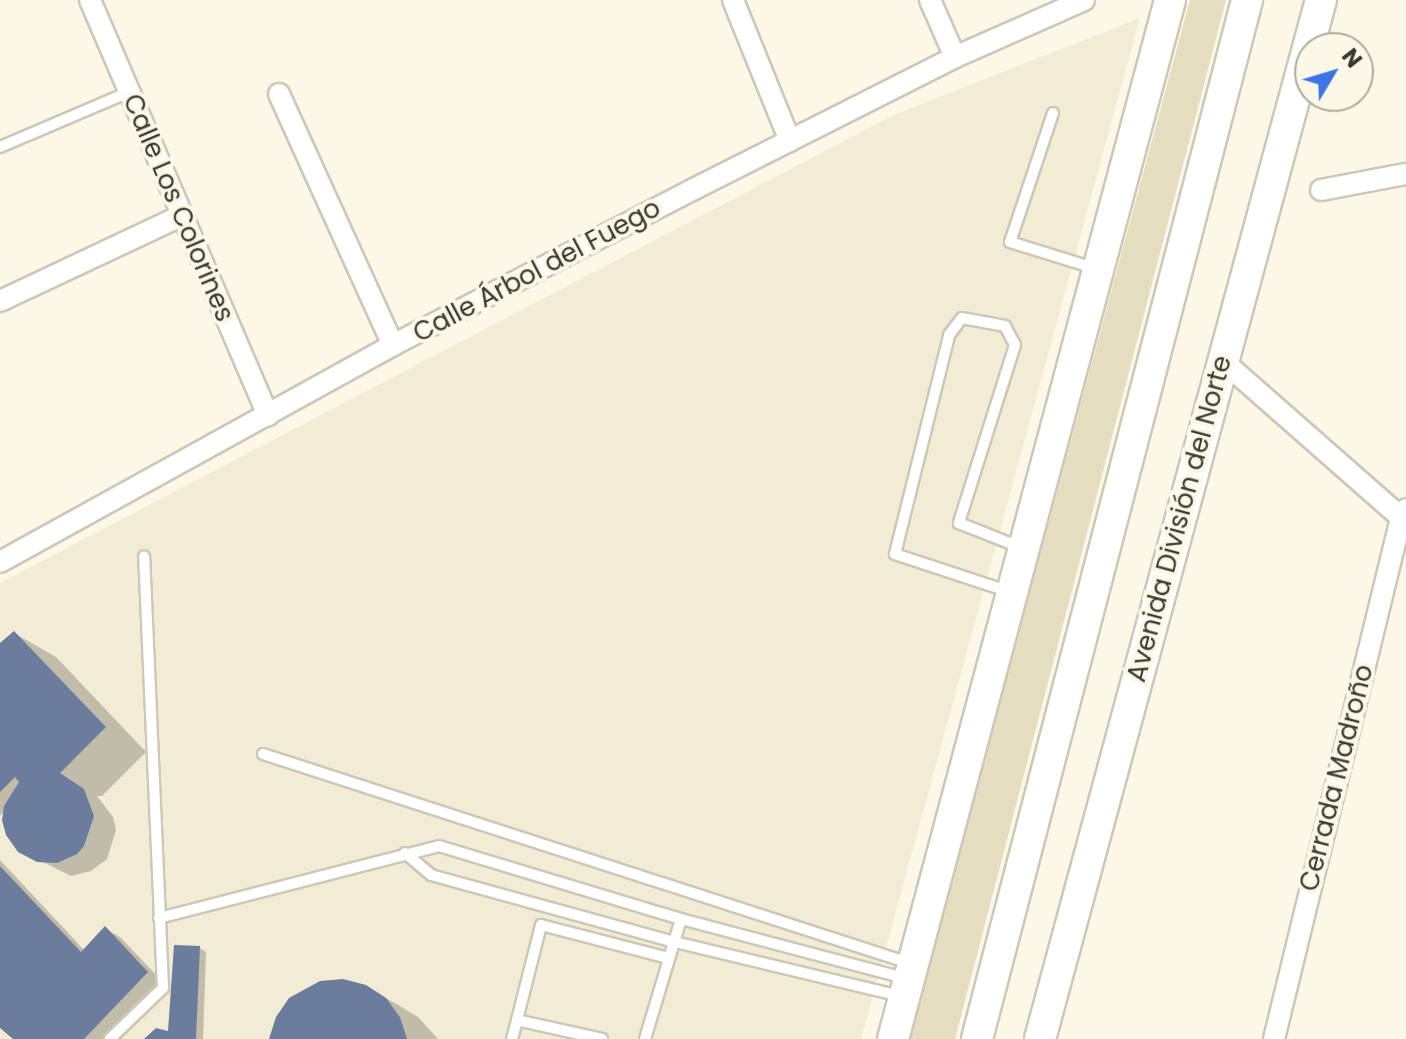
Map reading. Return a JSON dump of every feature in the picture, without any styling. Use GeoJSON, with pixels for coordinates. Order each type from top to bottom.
{"type":"FeatureCollection","features":[{"type":"Feature","properties":{"kind":"main road"},"geometry":{"type":"LineString","coordinates":[[893,1039],[1170,0]]}},
{"type":"Feature","properties":{"kind":"main road"},"geometry":{"type":"LineString","coordinates":[[977,1039],[1247,0]]}},
{"type":"Feature","properties":{"kind":"main road","name":"Avenida División del Norte"},"geometry":{"type":"LineString","coordinates":[[1040,1039],[1321,0]]}},
{"type":"Feature","properties":{"kind":"street","name":"Calle Los Colorines"},"geometry":{"type":"LineString","coordinates":[[90,0],[268,415]]}},
{"type":"Feature","properties":{"kind":"street"},"geometry":{"type":"LineString","coordinates":[[733,0],[790,141]]}},
{"type":"Feature","properties":{"kind":"street"},"geometry":{"type":"LineString","coordinates":[[930,0],[955,57]]}},
{"type":"Feature","properties":{"kind":"street","name":"Calle Árbol del Fuego"},"geometry":{"type":"LineString","coordinates":[[0,562],[393,345],[955,57],[1084,0]]}},
{"type":"Feature","properties":{"kind":"street"},"geometry":{"type":"LineString","coordinates":[[279,94],[393,345]]}},
{"type":"Feature","properties":{"kind":"street"},"geometry":{"type":"LineString","coordinates":[[1321,190],[1406,174]]}},
{"type":"Feature","properties":{"kind":"street"},"geometry":{"type":"LineString","coordinates":[[0,301],[181,216]]}},
{"type":"Feature","properties":{"kind":"street"},"geometry":{"type":"LineString","coordinates":[[1223,361],[1404,516]]}},
{"type":"Feature","properties":{"kind":"street","name":"Cerrada Madroño"},"geometry":{"type":"LineString","coordinates":[[1274,1039],[1404,516]]}},
{"type":"Feature","properties":{"kind":"lane"},"geometry":{"type":"LineString","coordinates":[[0,147],[129,92]]}},
{"type":"Feature","properties":{"kind":"lane"},"geometry":{"type":"LineString","coordinates":[[1053,113],[1010,242],[1099,270]]}},
{"type":"Feature","properties":{"kind":"lane"},"geometry":{"type":"LineString","coordinates":[[1013,593],[895,554],[949,335],[962,318],[1005,326],[1015,345],[959,523],[1025,549]]}},
{"type":"Feature","properties":{"kind":"lane"},"geometry":{"type":"LineString","coordinates":[[110,1039],[163,988],[144,556]]}},
{"type":"Feature","properties":{"kind":"lane"},"geometry":{"type":"LineString","coordinates":[[263,754],[909,980]]}},
{"type":"Feature","properties":{"kind":"lane"},"geometry":{"type":"LineString","coordinates":[[159,918],[439,846],[681,919],[909,980]]}},
{"type":"Feature","properties":{"kind":"lane"},"geometry":{"type":"LineString","coordinates":[[405,853],[431,875],[675,942],[909,980]]}},
{"type":"Feature","properties":{"kind":"lane"},"geometry":{"type":"LineString","coordinates":[[645,1039],[681,919]]}},
{"type":"Feature","properties":{"kind":"lane"},"geometry":{"type":"LineString","coordinates":[[512,1039],[541,925],[669,958]]}},
{"type":"Feature","properties":{"kind":"lane"},"geometry":{"type":"LineString","coordinates":[[517,1020],[602,1039]]}},
{"type":"Feature","properties":{"kind":"shaded area"},"geometry":{"type":"Polygon","coordinates":[[[1190,0],[1226,0],[955,1039],[909,1039],[1190,0]]]}},
{"type":"Feature","properties":{"kind":"shaded area"},"geometry":{"type":"Polygon","coordinates":[[[1140,18],[861,1039],[0,1039],[0,583],[894,115],[1140,18]]]}},
{"type":"Feature","properties":{"kind":"building"},"geometry":{"type":"Polygon","coordinates":[[[14,631],[106,727],[60,773],[84,789],[94,816],[84,846],[77,854],[57,863],[37,862],[18,852],[6,835],[2,820],[4,806],[19,782],[15,777],[0,792],[0,643],[14,631]]]}},
{"type":"Feature","properties":{"kind":"building"},"geometry":{"type":"Polygon","coordinates":[[[0,866],[81,952],[105,926],[148,972],[84,1039],[13,1039],[0,1028],[0,866]]]}},
{"type":"Feature","properties":{"kind":"building"},"geometry":{"type":"Polygon","coordinates":[[[174,945],[200,946],[196,1039],[144,1039],[156,1028],[168,1031],[174,945]]]}},
{"type":"Feature","properties":{"kind":"building"},"geometry":{"type":"Polygon","coordinates":[[[343,979],[366,985],[386,998],[400,1017],[407,1039],[269,1039],[276,1017],[289,998],[320,981],[343,979]]]}}]}
